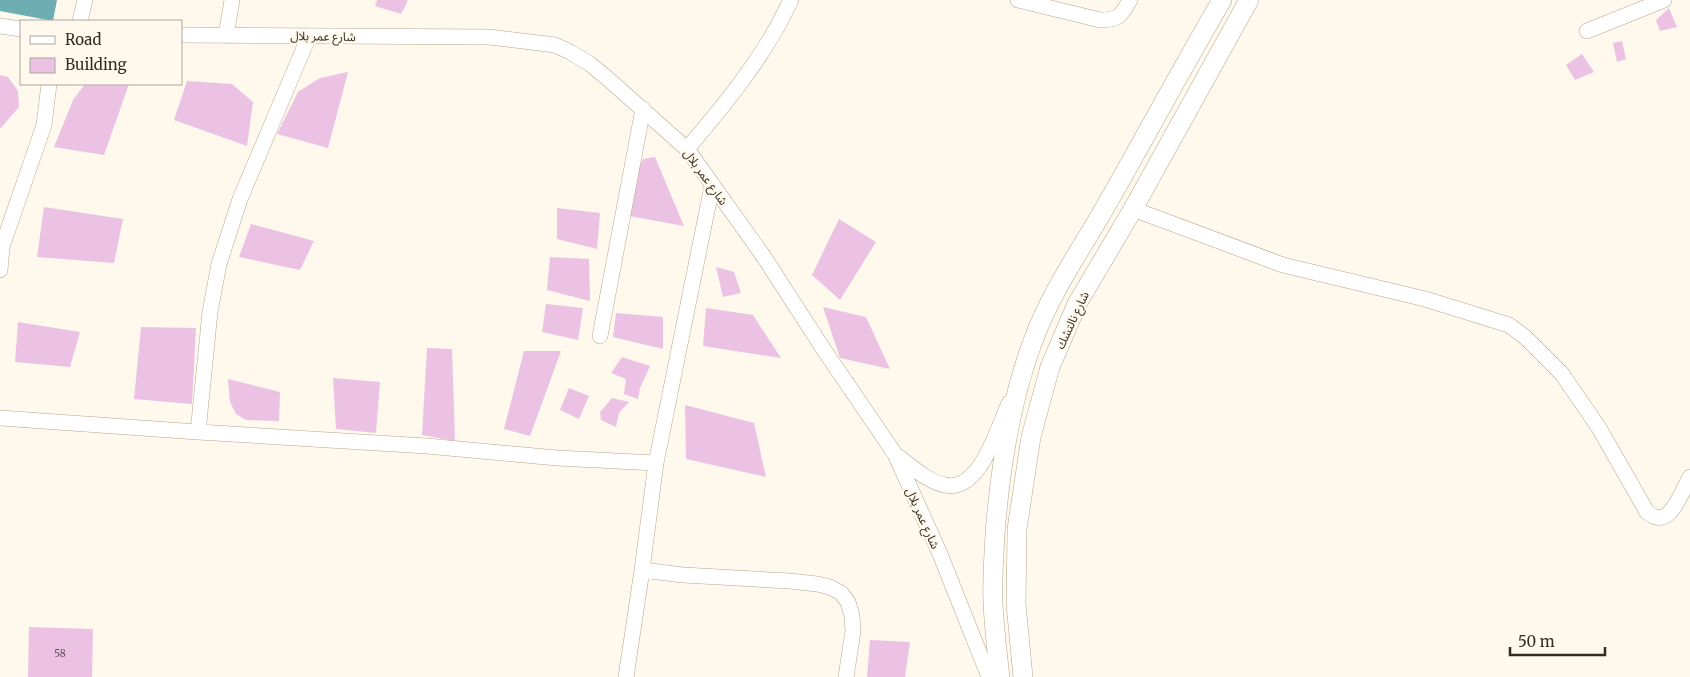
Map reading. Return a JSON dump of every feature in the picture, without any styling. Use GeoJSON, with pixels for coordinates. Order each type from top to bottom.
{"type":"FeatureCollection","features":[{"type":"Feature","properties":{"kind":"main road"},"geometry":{"type":"LineString","coordinates":[[1000,677],[993,602],[997,512],[1004,453],[1022,375],[1032,342],[1049,303],[1222,0]]}},
{"type":"Feature","properties":{"kind":"main road","name":"شارع نالتشك"},"geometry":{"type":"LineString","coordinates":[[1023,677],[1015,582],[1017,529],[1031,437],[1050,367],[1077,304],[1249,0]]}},
{"type":"Feature","properties":{"kind":"street"},"geometry":{"type":"LineString","coordinates":[[80,20],[85,0]]}},
{"type":"Feature","properties":{"kind":"street"},"geometry":{"type":"LineString","coordinates":[[226,36],[232,0]]}},
{"type":"Feature","properties":{"kind":"street"},"geometry":{"type":"LineString","coordinates":[[687,149],[743,82],[791,0]]}},
{"type":"Feature","properties":{"kind":"street"},"geometry":{"type":"LineString","coordinates":[[1018,0],[1100,20],[1113,20],[1118,17],[1130,0]]}},
{"type":"Feature","properties":{"kind":"street"},"geometry":{"type":"LineString","coordinates":[[1587,32],[1664,0]]}},
{"type":"Feature","properties":{"kind":"street"},"geometry":{"type":"LineString","coordinates":[[0,26],[20,28]]}},
{"type":"Feature","properties":{"kind":"street","name":"شارع عمر بلال"},"geometry":{"type":"LineString","coordinates":[[182,35],[489,37],[554,45],[590,64],[687,149],[764,257],[824,350],[895,454],[940,554],[989,677]]}},
{"type":"Feature","properties":{"kind":"street"},"geometry":{"type":"LineString","coordinates":[[198,432],[210,312],[219,264],[240,199],[309,36]]}},
{"type":"Feature","properties":{"kind":"street"},"geometry":{"type":"LineString","coordinates":[[0,270],[1,247],[44,125],[49,85]]}},
{"type":"Feature","properties":{"kind":"street"},"geometry":{"type":"LineString","coordinates":[[600,336],[643,109]]}},
{"type":"Feature","properties":{"kind":"street"},"geometry":{"type":"LineString","coordinates":[[626,677],[656,463],[712,186]]}},
{"type":"Feature","properties":{"kind":"street"},"geometry":{"type":"LineString","coordinates":[[1132,209],[1283,265],[1425,299],[1509,325],[1525,337],[1562,374],[1599,428],[1647,512],[1653,518],[1660,519],[1666,517],[1673,510],[1690,476]]}},
{"type":"Feature","properties":{"kind":"street"},"geometry":{"type":"LineString","coordinates":[[895,454],[933,480],[946,486],[961,485],[972,478],[985,457],[1022,375]]}},
{"type":"Feature","properties":{"kind":"street"},"geometry":{"type":"LineString","coordinates":[[0,418],[427,446],[556,458],[656,463]]}},
{"type":"Feature","properties":{"kind":"street"},"geometry":{"type":"LineString","coordinates":[[642,570],[683,575],[790,580],[830,587],[841,593],[848,602],[852,616],[853,631],[846,677]]}},
{"type":"Feature","properties":{"kind":"water"},"geometry":{"type":"Polygon","coordinates":[[[0,0],[57,0],[53,20],[0,11],[0,0]]]}},
{"type":"Feature","properties":{"kind":"building"},"geometry":{"type":"Polygon","coordinates":[[[377,0],[408,1],[401,14],[375,6],[377,0]]]}},
{"type":"Feature","properties":{"kind":"building"},"geometry":{"type":"Polygon","coordinates":[[[1669,8],[1677,27],[1660,31],[1656,20],[1669,8]]]}},
{"type":"Feature","properties":{"kind":"building"},"geometry":{"type":"Polygon","coordinates":[[[1622,41],[1626,59],[1617,62],[1613,43],[1622,41]]]}},
{"type":"Feature","properties":{"kind":"building"},"geometry":{"type":"Polygon","coordinates":[[[1582,54],[1594,72],[1575,80],[1566,65],[1582,54]]]}},
{"type":"Feature","properties":{"kind":"building"},"geometry":{"type":"Polygon","coordinates":[[[348,72],[328,148],[277,134],[298,92],[320,78],[348,72]]]}},
{"type":"Feature","properties":{"kind":"building"},"geometry":{"type":"Polygon","coordinates":[[[0,75],[8,77],[18,91],[19,107],[0,129],[0,75]]]}},
{"type":"Feature","properties":{"kind":"building"},"geometry":{"type":"Polygon","coordinates":[[[187,81],[232,84],[253,102],[247,146],[174,120],[187,81]]]}},
{"type":"Feature","properties":{"kind":"building"},"geometry":{"type":"Polygon","coordinates":[[[84,85],[129,85],[104,155],[54,147],[73,100],[84,85]]]}},
{"type":"Feature","properties":{"kind":"building"},"geometry":{"type":"Polygon","coordinates":[[[655,157],[684,226],[629,216],[636,175],[643,159],[655,157]]]}},
{"type":"Feature","properties":{"kind":"building"},"geometry":{"type":"Polygon","coordinates":[[[44,207],[123,219],[114,263],[37,257],[44,207]]]}},
{"type":"Feature","properties":{"kind":"building"},"geometry":{"type":"Polygon","coordinates":[[[557,208],[600,213],[597,249],[557,239],[557,208]]]}},
{"type":"Feature","properties":{"kind":"building"},"geometry":{"type":"Polygon","coordinates":[[[839,219],[876,242],[840,300],[812,275],[839,219]]]}},
{"type":"Feature","properties":{"kind":"building"},"geometry":{"type":"Polygon","coordinates":[[[251,224],[314,241],[300,270],[239,257],[251,224]]]}},
{"type":"Feature","properties":{"kind":"building"},"geometry":{"type":"Polygon","coordinates":[[[550,257],[589,259],[590,301],[547,290],[550,257]]]}},
{"type":"Feature","properties":{"kind":"building"},"geometry":{"type":"Polygon","coordinates":[[[716,267],[734,272],[741,293],[723,297],[716,267]]]}},
{"type":"Feature","properties":{"kind":"building"},"geometry":{"type":"Polygon","coordinates":[[[546,304],[583,308],[578,340],[542,332],[546,304]]]}},
{"type":"Feature","properties":{"kind":"building"},"geometry":{"type":"Polygon","coordinates":[[[823,307],[866,317],[890,369],[840,358],[823,307]]]}},
{"type":"Feature","properties":{"kind":"building"},"geometry":{"type":"Polygon","coordinates":[[[706,308],[753,315],[781,358],[703,346],[706,308]]]}},
{"type":"Feature","properties":{"kind":"building"},"geometry":{"type":"Polygon","coordinates":[[[616,313],[663,317],[663,349],[613,337],[616,313]]]}},
{"type":"Feature","properties":{"kind":"building"},"geometry":{"type":"Polygon","coordinates":[[[18,322],[80,332],[70,367],[15,362],[18,322]]]}},
{"type":"Feature","properties":{"kind":"building"},"geometry":{"type":"Polygon","coordinates":[[[141,327],[196,328],[192,404],[134,399],[141,327]]]}},
{"type":"Feature","properties":{"kind":"building"},"geometry":{"type":"Polygon","coordinates":[[[427,348],[452,349],[455,441],[422,435],[427,348]]]}},
{"type":"Feature","properties":{"kind":"building"},"geometry":{"type":"Polygon","coordinates":[[[524,351],[561,351],[530,436],[504,429],[524,351]]]}},
{"type":"Feature","properties":{"kind":"building"},"geometry":{"type":"Polygon","coordinates":[[[622,357],[650,366],[640,388],[638,399],[624,394],[626,379],[611,373],[622,357]]]}},
{"type":"Feature","properties":{"kind":"building"},"geometry":{"type":"Polygon","coordinates":[[[333,378],[380,382],[376,433],[336,429],[333,378]]]}},
{"type":"Feature","properties":{"kind":"building"},"geometry":{"type":"Polygon","coordinates":[[[228,379],[280,392],[279,421],[246,420],[236,414],[230,402],[228,379]]]}},
{"type":"Feature","properties":{"kind":"building"},"geometry":{"type":"Polygon","coordinates":[[[569,388],[589,396],[579,419],[560,410],[569,388]]]}},
{"type":"Feature","properties":{"kind":"building"},"geometry":{"type":"Polygon","coordinates":[[[612,398],[629,402],[619,413],[616,427],[601,420],[600,412],[612,398]]]}},
{"type":"Feature","properties":{"kind":"building"},"geometry":{"type":"Polygon","coordinates":[[[685,405],[754,423],[766,477],[686,459],[685,405]]]}},
{"type":"Feature","properties":{"kind":"building"},"geometry":{"type":"Polygon","coordinates":[[[29,627],[93,629],[92,677],[28,677],[29,627]]]}},
{"type":"Feature","properties":{"kind":"building"},"geometry":{"type":"Polygon","coordinates":[[[870,640],[910,642],[905,677],[867,677],[870,640]]]}}]}
